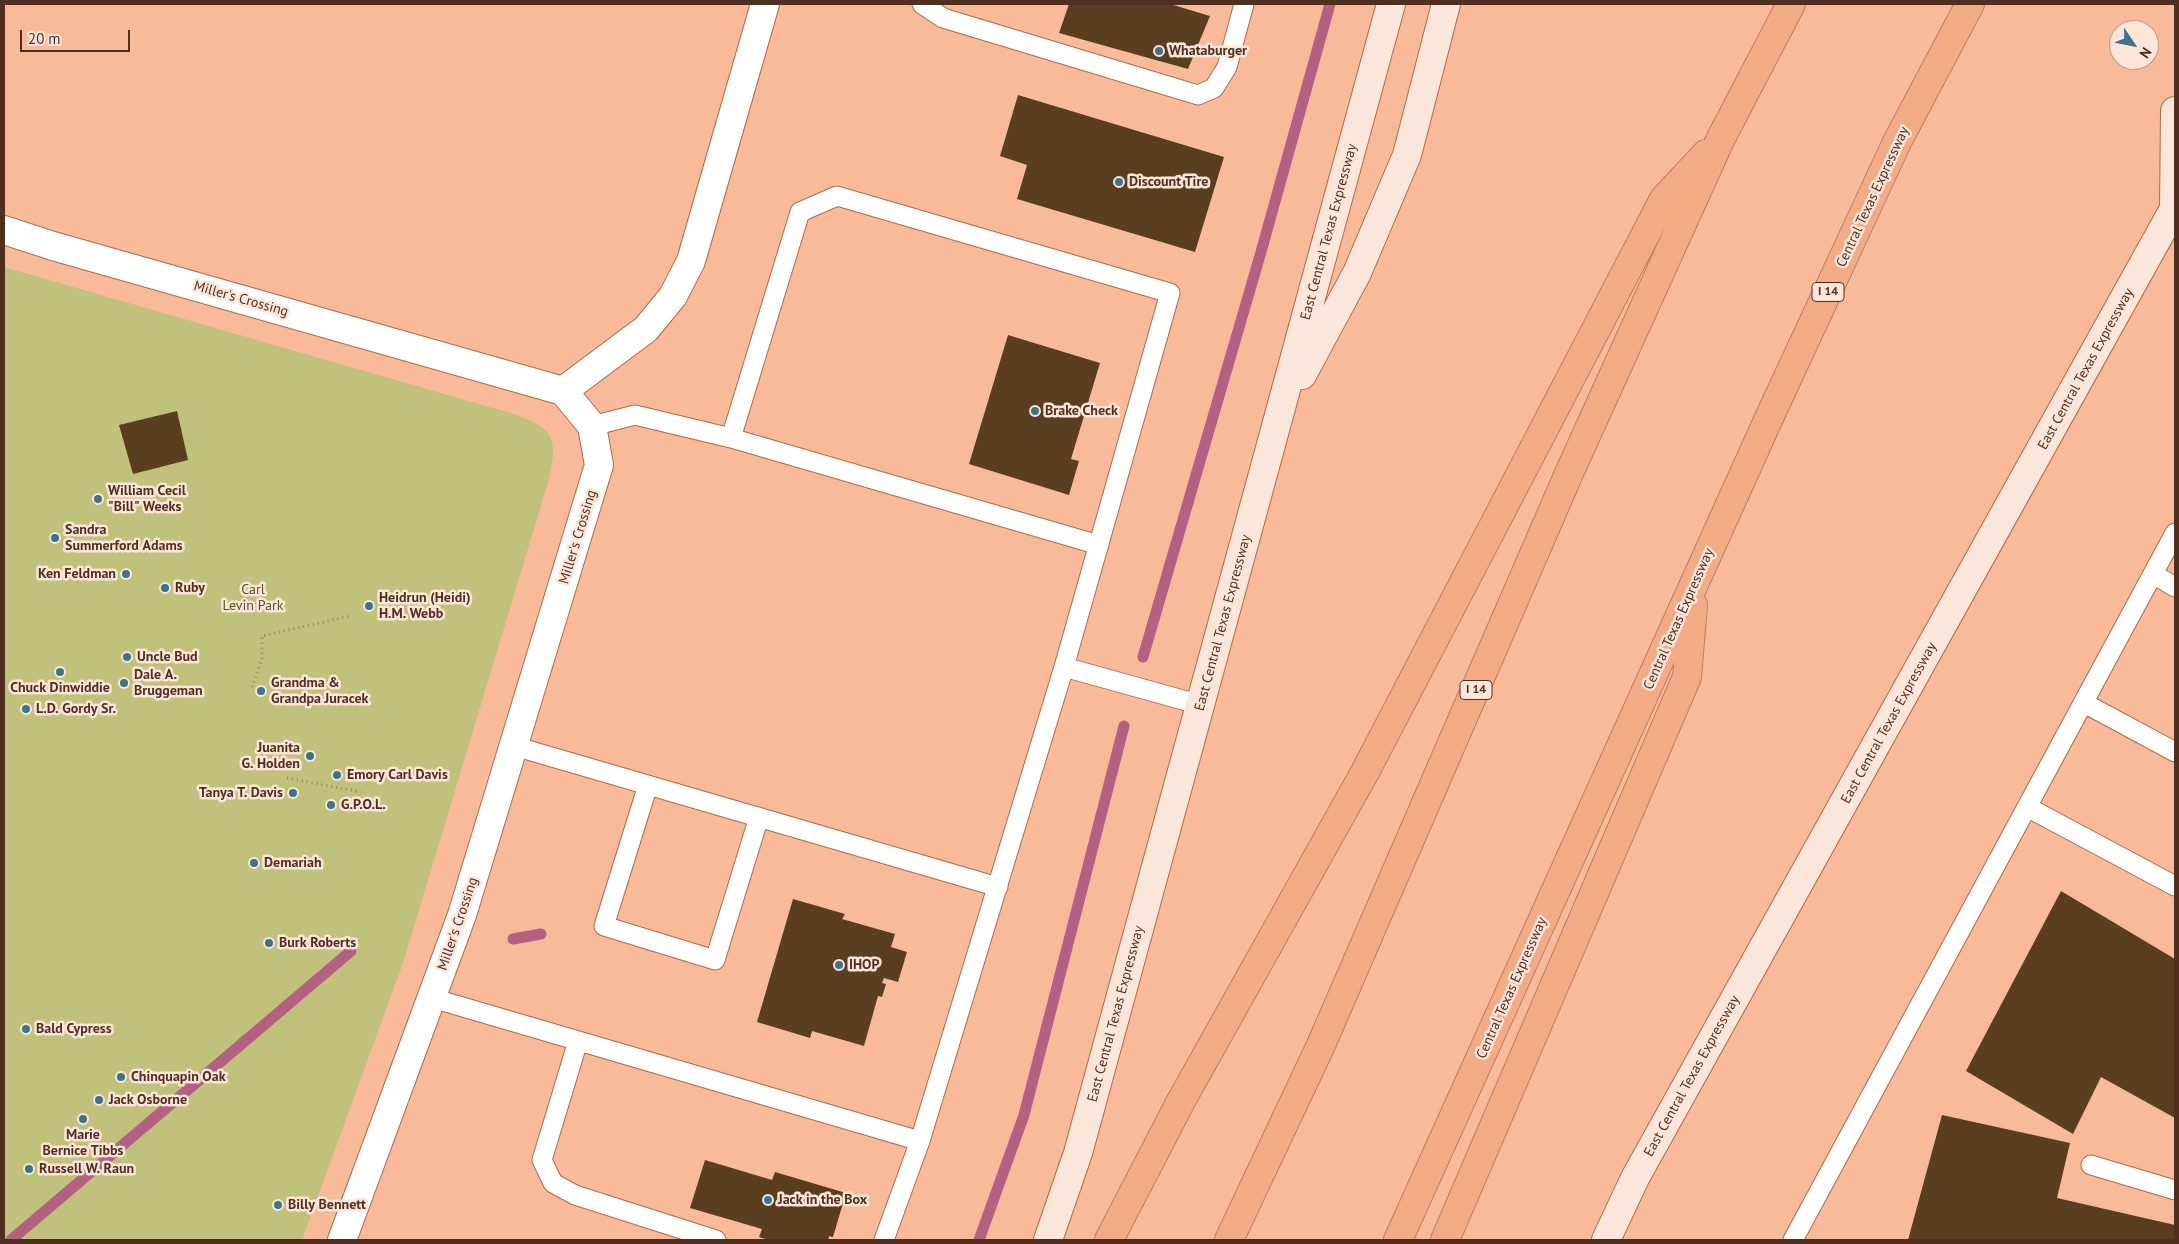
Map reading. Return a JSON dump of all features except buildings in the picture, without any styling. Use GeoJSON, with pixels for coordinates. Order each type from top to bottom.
{"type":"FeatureCollection","features":[{"type":"Feature","properties":{"kind":"highway","name":"I 14"},"geometry":{"type":"LineString","coordinates":[[1229,1240],[1321,1045],[1570,471],[1721,138],[1791,4]]}},
{"type":"Feature","properties":{"kind":"highway","name":"Central Texas Expressway"},"geometry":{"type":"LineString","coordinates":[[1398,1240],[1769,418],[1897,142],[1970,4]]}},
{"type":"Feature","properties":{"kind":"highway"},"geometry":{"type":"LineString","coordinates":[[1109,1240],[1181,1101],[1365,772],[1664,199],[1721,138]]}},
{"type":"Feature","properties":{"kind":"highway"},"geometry":{"type":"LineString","coordinates":[[1445,1240],[1687,677],[1695,584]]}},
{"type":"Feature","properties":{"kind":"main road","name":"East Central Texas Expressway"},"geometry":{"type":"LineString","coordinates":[[1048,1240],[1078,1153],[1391,4]]}},
{"type":"Feature","properties":{"kind":"main road"},"geometry":{"type":"LineString","coordinates":[[1280,415],[1358,273],[1407,155],[1446,4]]}},
{"type":"Feature","properties":{"kind":"main road"},"geometry":{"type":"LineString","coordinates":[[2175,111],[2175,208]]}},
{"type":"Feature","properties":{"kind":"main road","name":"East Central Texas Expressway"},"geometry":{"type":"LineString","coordinates":[[1606,1240],[1635,1178],[2175,208]]}},
{"type":"Feature","properties":{"kind":"street"},"geometry":{"type":"LineString","coordinates":[[563,391],[646,329],[673,296],[691,261],[765,4]]}},
{"type":"Feature","properties":{"kind":"street","name":"Miller's Crossing"},"geometry":{"type":"LineString","coordinates":[[4,230],[563,391],[592,426],[599,465],[514,746],[462,915],[346,1239]]}},
{"type":"Feature","properties":{"kind":"street"},"geometry":{"type":"LineString","coordinates":[[2148,258],[2175,238]]}},
{"type":"Feature","properties":{"kind":"lane"},"geometry":{"type":"LineString","coordinates":[[922,4],[943,18],[1198,95],[1214,88],[1226,67],[1244,4]]}},
{"type":"Feature","properties":{"kind":"lane"},"geometry":{"type":"LineString","coordinates":[[731,438],[800,212],[837,196],[1170,293],[1064,667],[998,887],[920,1141],[884,1240]]}},
{"type":"Feature","properties":{"kind":"lane"},"geometry":{"type":"LineString","coordinates":[[592,426],[635,415],[731,438],[1099,545]]}},
{"type":"Feature","properties":{"kind":"lane"},"geometry":{"type":"LineString","coordinates":[[1793,1240],[2175,533]]}},
{"type":"Feature","properties":{"kind":"lane"},"geometry":{"type":"LineString","coordinates":[[2153,574],[2175,586]]}},
{"type":"Feature","properties":{"kind":"lane"},"geometry":{"type":"LineString","coordinates":[[1064,667],[1201,705]]}},
{"type":"Feature","properties":{"kind":"lane"},"geometry":{"type":"LineString","coordinates":[[2084,703],[2175,752]]}},
{"type":"Feature","properties":{"kind":"lane"},"geometry":{"type":"LineString","coordinates":[[514,746],[998,887]]}},
{"type":"Feature","properties":{"kind":"lane"},"geometry":{"type":"LineString","coordinates":[[648,785],[604,926],[715,960],[759,817]]}},
{"type":"Feature","properties":{"kind":"lane"},"geometry":{"type":"LineString","coordinates":[[2027,807],[2175,886]]}},
{"type":"Feature","properties":{"kind":"lane"},"geometry":{"type":"LineString","coordinates":[[432,998],[920,1141]]}},
{"type":"Feature","properties":{"kind":"lane"},"geometry":{"type":"LineString","coordinates":[[578,1041],[542,1160],[553,1183],[575,1195],[716,1240]]}},
{"type":"Feature","properties":{"kind":"lane"},"geometry":{"type":"LineString","coordinates":[[2091,1165],[2175,1190]]}},
{"type":"Feature","properties":{"kind":"path"},"geometry":{"type":"LineString","coordinates":[[252,687],[262,659],[262,636],[350,616]]}},
{"type":"Feature","properties":{"kind":"path"},"geometry":{"type":"LineString","coordinates":[[287,778],[361,792]]}},
{"type":"Feature","properties":{"kind":"green space","name":"Carl Levin Park"},"geometry":{"type":"Polygon","coordinates":[[[4,267],[517,415],[540,426],[551,438],[553,455],[549,479],[403,963],[302,1240],[4,1240],[4,267]]]}},
{"type":"Feature","properties":{"kind":"waterway"},"geometry":{"type":"LineString","coordinates":[[1143,657],[1261,252],[1330,4]]}},
{"type":"Feature","properties":{"kind":"waterway"},"geometry":{"type":"LineString","coordinates":[[979,1240],[1024,1115],[1124,726]]}},
{"type":"Feature","properties":{"kind":"waterway"},"geometry":{"type":"LineString","coordinates":[[513,939],[541,934]]}},
{"type":"Feature","properties":{"kind":"waterway"},"geometry":{"type":"LineString","coordinates":[[11,1240],[351,951]]}},
{"type":"Feature","properties":{"kind":"place","name":"Whataburger"},"geometry":{"type":"Point","coordinates":[1159,51]}},
{"type":"Feature","properties":{"kind":"place","name":"Discount Tire"},"geometry":{"type":"Point","coordinates":[1119,182]}},
{"type":"Feature","properties":{"kind":"place","name":"Brake Check"},"geometry":{"type":"Point","coordinates":[1035,411]}},
{"type":"Feature","properties":{"kind":"place","name":"William Cecil \"Bill\" Weeks"},"geometry":{"type":"Point","coordinates":[98,499]}},
{"type":"Feature","properties":{"kind":"place","name":"Sandra Summerford Adams"},"geometry":{"type":"Point","coordinates":[55,538]}},
{"type":"Feature","properties":{"kind":"place","name":"Ken Feldman"},"geometry":{"type":"Point","coordinates":[126,574]}},
{"type":"Feature","properties":{"kind":"place","name":"Ruby"},"geometry":{"type":"Point","coordinates":[165,588]}},
{"type":"Feature","properties":{"kind":"place","name":"Heidrun (Heidi) H.M. Webb"},"geometry":{"type":"Point","coordinates":[369,606]}},
{"type":"Feature","properties":{"kind":"place","name":"Uncle Bud"},"geometry":{"type":"Point","coordinates":[127,657]}},
{"type":"Feature","properties":{"kind":"place","name":"Chuck Dinwiddie"},"geometry":{"type":"Point","coordinates":[60,672]}},
{"type":"Feature","properties":{"kind":"place","name":"Dale A. Bruggeman"},"geometry":{"type":"Point","coordinates":[124,683]}},
{"type":"Feature","properties":{"kind":"place","name":"Grandma & Grandpa Juracek"},"geometry":{"type":"Point","coordinates":[261,691]}},
{"type":"Feature","properties":{"kind":"place","name":"L.D. Gordy Sr."},"geometry":{"type":"Point","coordinates":[26,709]}},
{"type":"Feature","properties":{"kind":"place","name":"Juanita G. Holden"},"geometry":{"type":"Point","coordinates":[310,756]}},
{"type":"Feature","properties":{"kind":"place","name":"Emory Carl Davis"},"geometry":{"type":"Point","coordinates":[337,775]}},
{"type":"Feature","properties":{"kind":"place","name":"Tanya T. Davis"},"geometry":{"type":"Point","coordinates":[293,793]}},
{"type":"Feature","properties":{"kind":"place","name":"G.P.O.L."},"geometry":{"type":"Point","coordinates":[331,805]}},
{"type":"Feature","properties":{"kind":"place","name":"Demariah"},"geometry":{"type":"Point","coordinates":[254,863]}},
{"type":"Feature","properties":{"kind":"place","name":"Burk Roberts"},"geometry":{"type":"Point","coordinates":[269,943]}},
{"type":"Feature","properties":{"kind":"place","name":"IHOP"},"geometry":{"type":"Point","coordinates":[839,965]}},
{"type":"Feature","properties":{"kind":"place","name":"Bald Cypress"},"geometry":{"type":"Point","coordinates":[26,1029]}},
{"type":"Feature","properties":{"kind":"place","name":"Chinquapin Oak"},"geometry":{"type":"Point","coordinates":[121,1077]}},
{"type":"Feature","properties":{"kind":"place","name":"Jack Osborne"},"geometry":{"type":"Point","coordinates":[99,1100]}},
{"type":"Feature","properties":{"kind":"place","name":"Marie Bernice Tibbs"},"geometry":{"type":"Point","coordinates":[83,1119]}},
{"type":"Feature","properties":{"kind":"place","name":"Russell W. Raun"},"geometry":{"type":"Point","coordinates":[29,1169]}},
{"type":"Feature","properties":{"kind":"place","name":"Jack in the Box"},"geometry":{"type":"Point","coordinates":[768,1200]}},
{"type":"Feature","properties":{"kind":"place","name":"Billy Bennett"},"geometry":{"type":"Point","coordinates":[278,1205]}}]}
